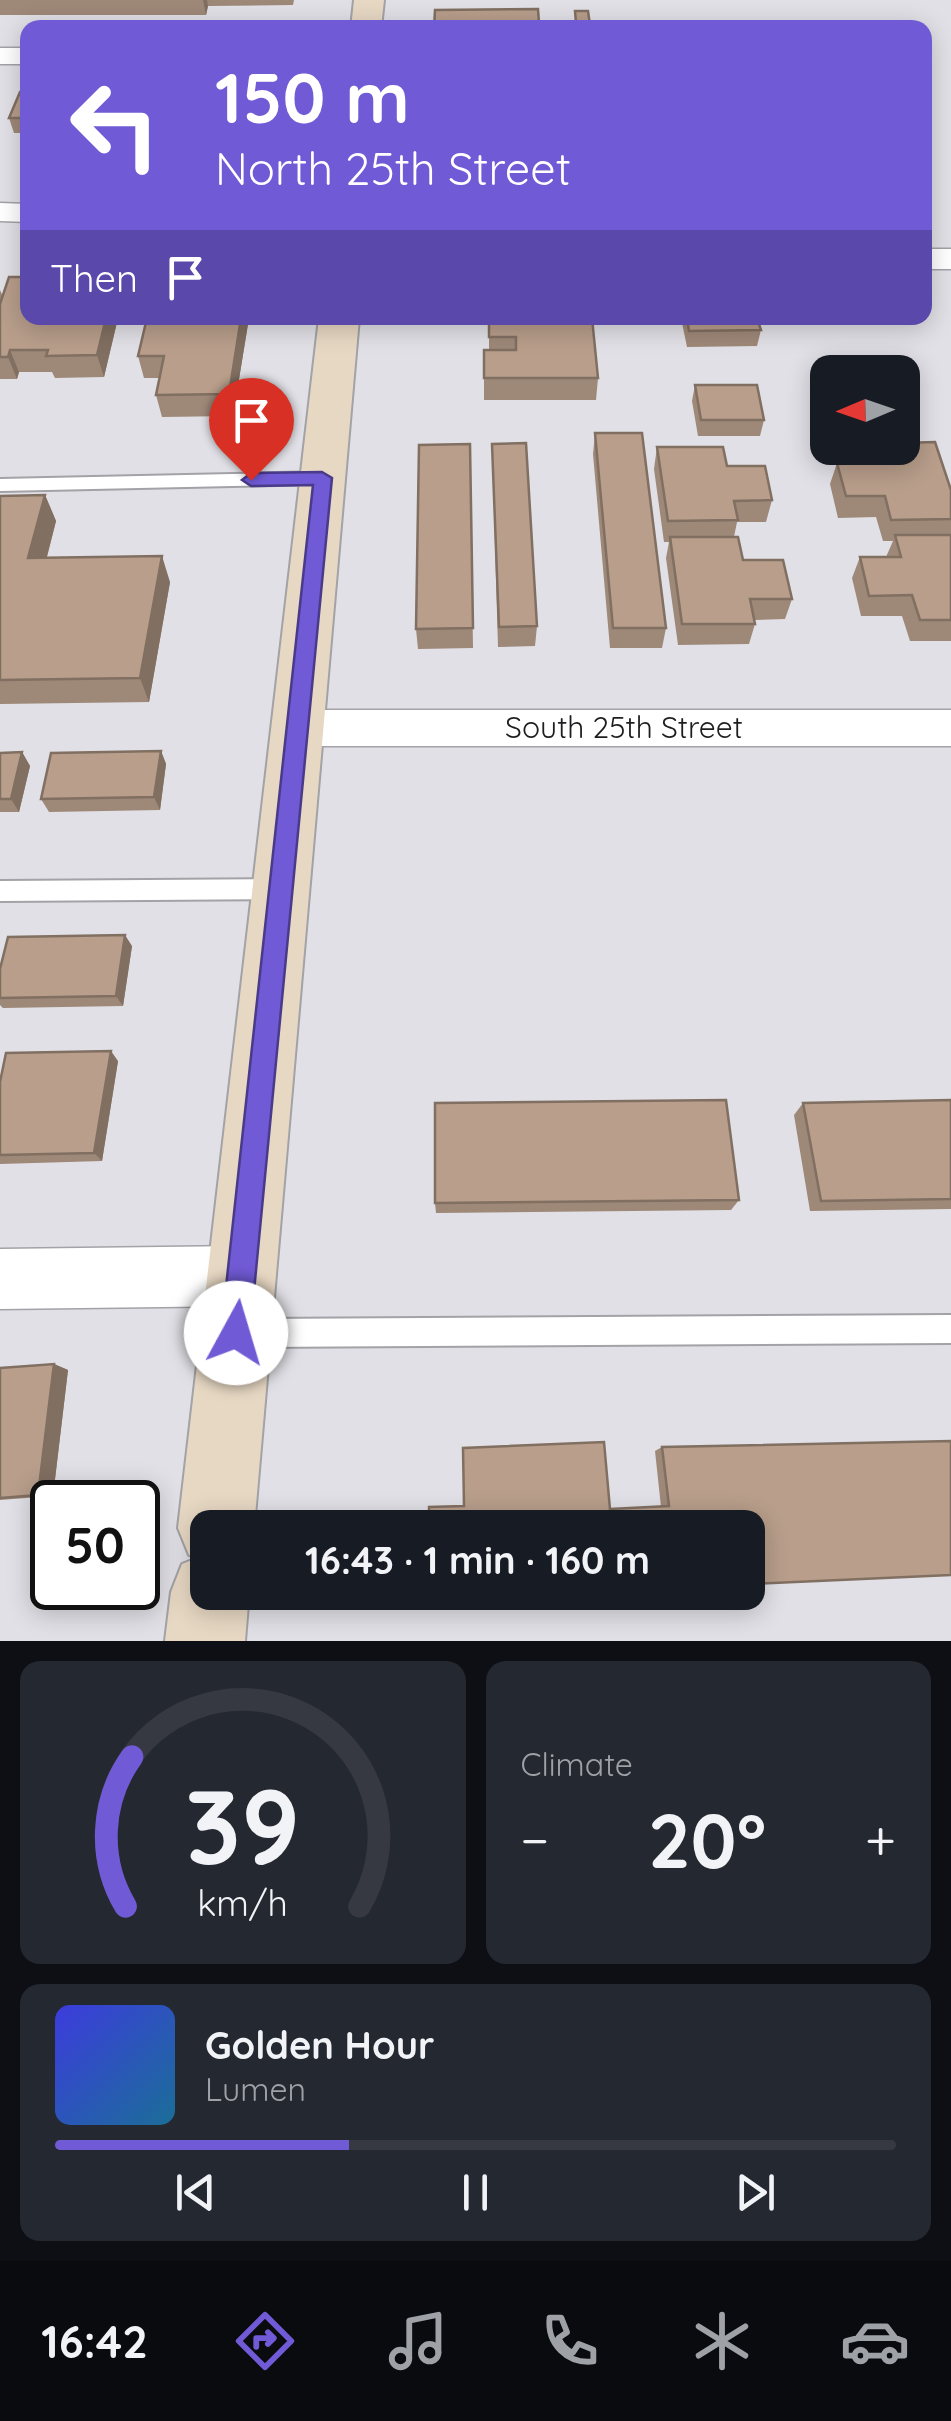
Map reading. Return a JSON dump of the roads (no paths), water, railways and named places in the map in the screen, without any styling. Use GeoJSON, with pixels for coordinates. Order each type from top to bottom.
{"type":"FeatureCollection","features":[{"type":"Feature","properties":{"kind":"main road"},"geometry":{"type":"LineString","coordinates":[[218,1510],[337,325]]}},
{"type":"Feature","properties":{"kind":"main road"},"geometry":{"type":"LineString","coordinates":[[205,1641],[208,1610]]}},
{"type":"Feature","properties":{"kind":"street","name":"South 25th Street"},"geometry":{"type":"LineString","coordinates":[[298,728],[951,728]]}},
{"type":"Feature","properties":{"kind":"street"},"geometry":{"type":"LineString","coordinates":[[0,1280],[239,1305]]}},
{"type":"Feature","properties":{"kind":"lane"},"geometry":{"type":"LineString","coordinates":[[0,485],[322,478]]}},
{"type":"Feature","properties":{"kind":"lane"},"geometry":{"type":"LineString","coordinates":[[0,891],[281,888]]}},
{"type":"Feature","properties":{"kind":"lane"},"geometry":{"type":"LineString","coordinates":[[239,1305],[951,1329]]}}]}
